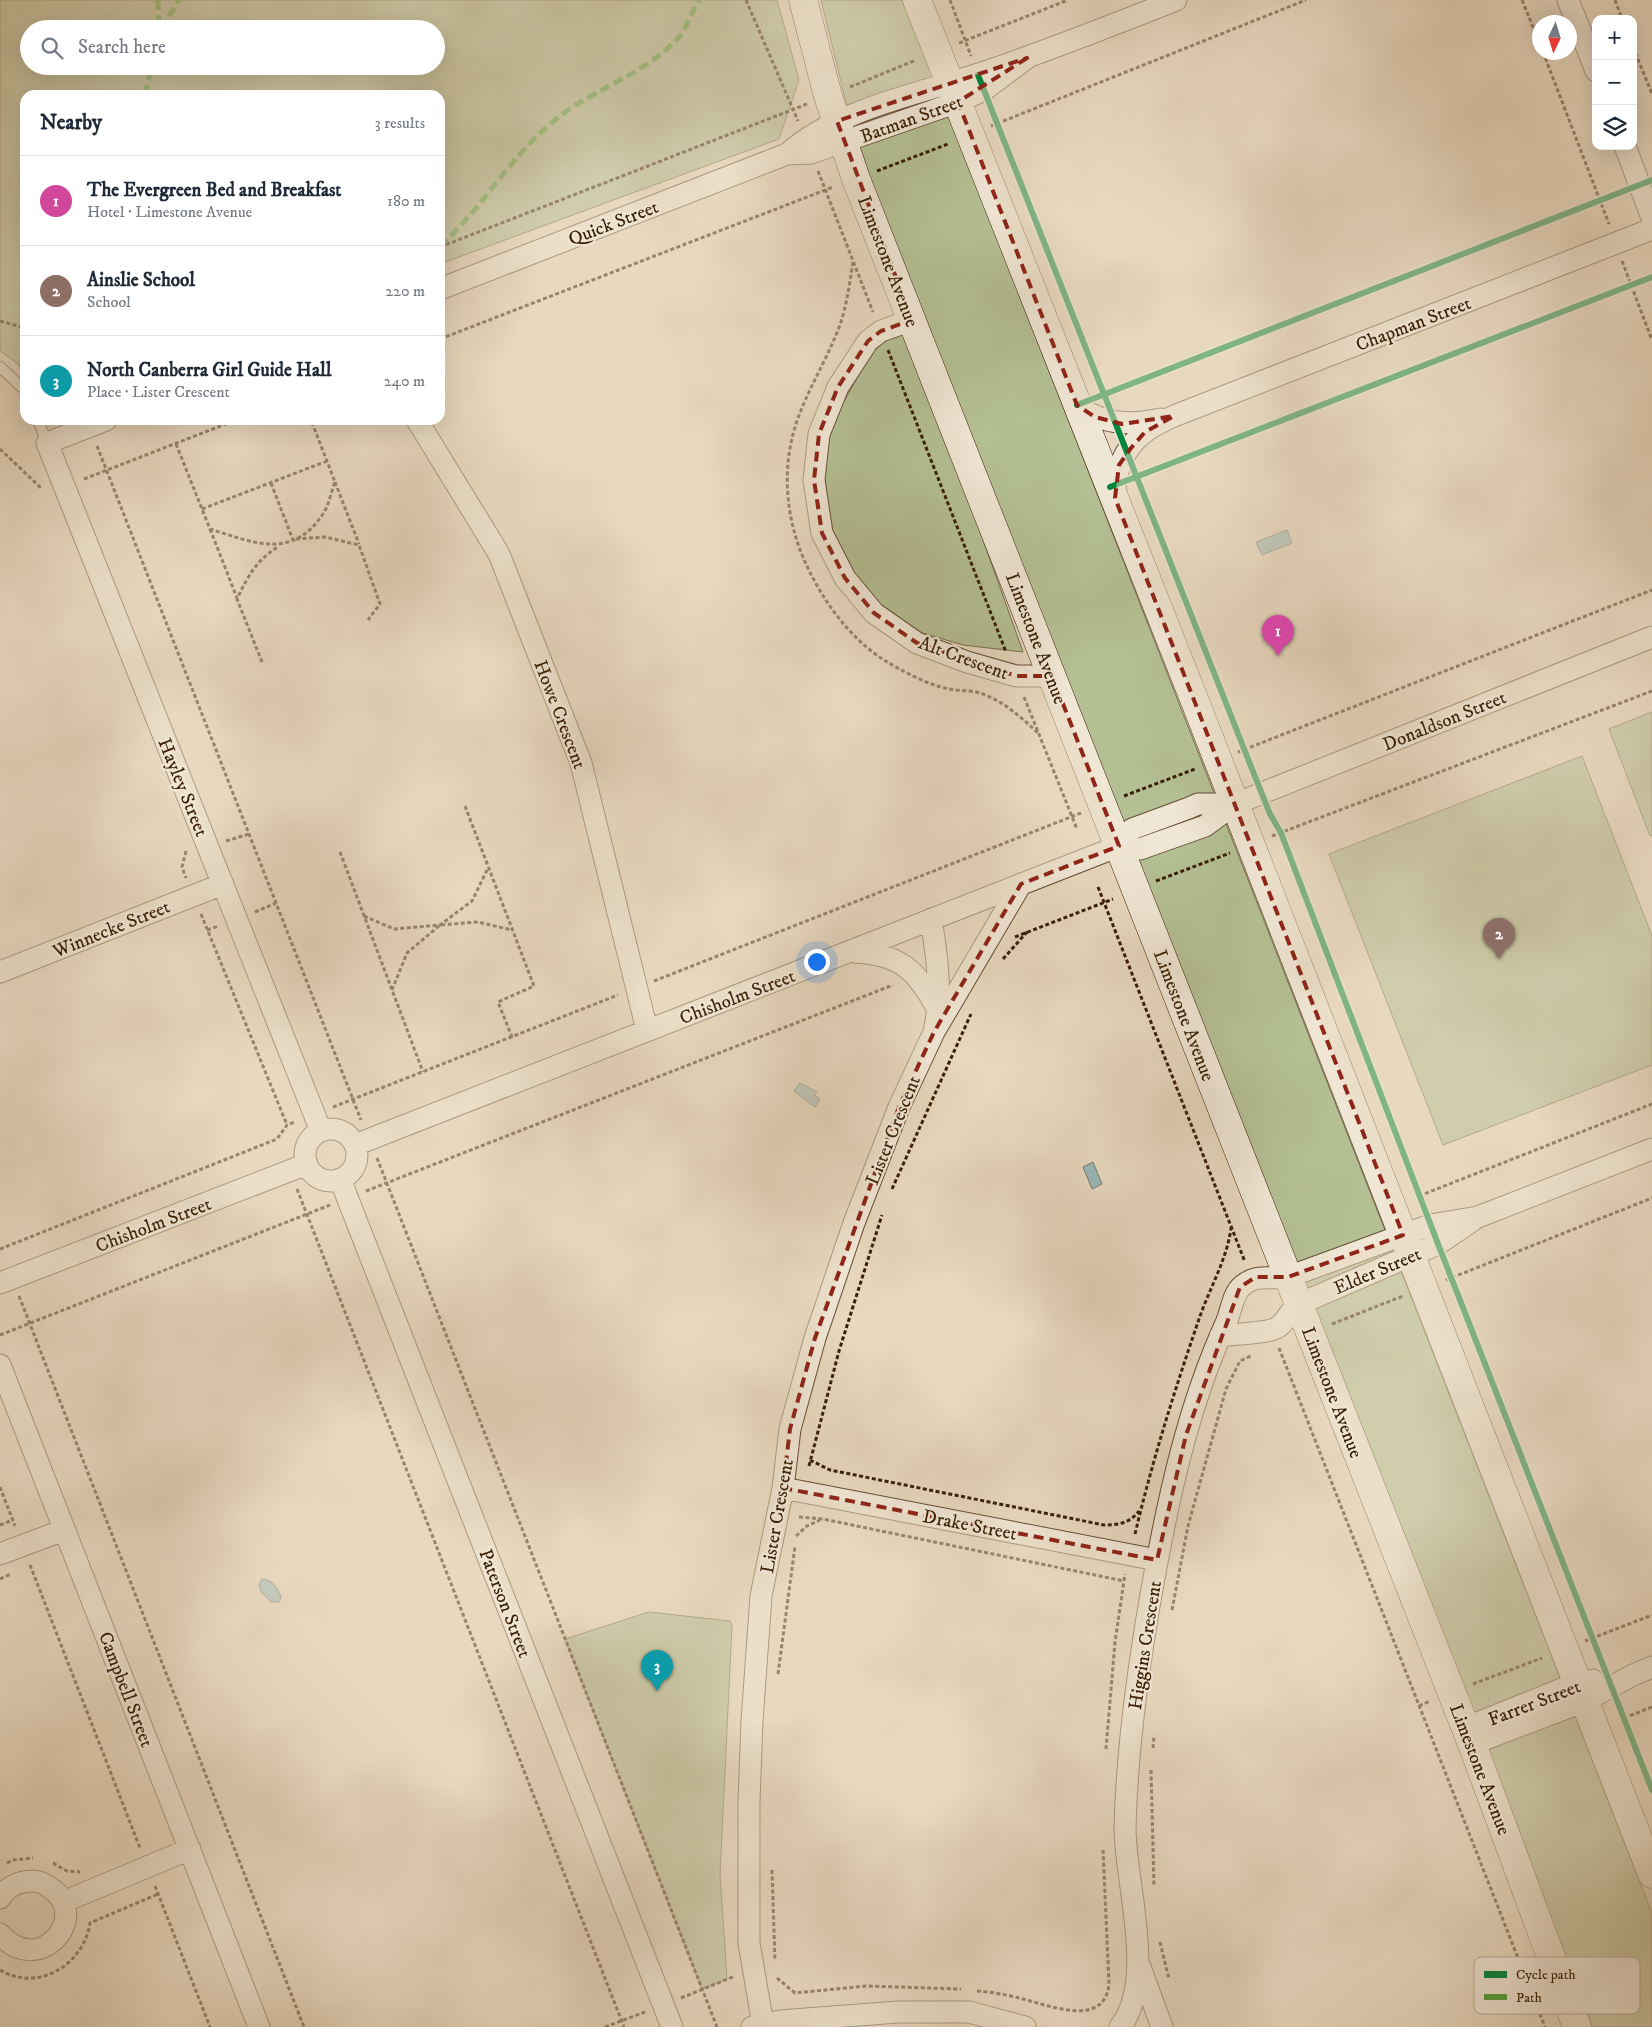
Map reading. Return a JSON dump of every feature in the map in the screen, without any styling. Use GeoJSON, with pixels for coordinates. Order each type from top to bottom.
{"type":"FeatureCollection","features":[{"type":"Feature","properties":{"kind":"main road","name":"Limestone Avenue"},"geometry":{"type":"LineString","coordinates":[[803,0],[828,96],[840,132],[912,320],[1452,1693],[1551,1957]]}},
{"type":"Feature","properties":{"kind":"main road"},"geometry":{"type":"LineString","coordinates":[[917,0],[1115,498],[1652,1874]]}},
{"type":"Feature","properties":{"kind":"main road","name":"Limestone Avenue"},"geometry":{"type":"LineString","coordinates":[[1572,2014],[1577,2027]]}},
{"type":"Feature","properties":{"kind":"street","name":"Batman Street"},"geometry":{"type":"LineString","coordinates":[[840,132],[954,92],[1027,58],[1176,0]]}},
{"type":"Feature","properties":{"kind":"street"},"geometry":{"type":"LineString","coordinates":[[1568,0],[1592,61]]}},
{"type":"Feature","properties":{"kind":"street","name":"Batman Street"},"geometry":{"type":"LineString","coordinates":[[954,92],[984,90],[1027,58]]}},
{"type":"Feature","properties":{"kind":"street","name":"Quick Street"},"geometry":{"type":"LineString","coordinates":[[445,287],[840,132]]}},
{"type":"Feature","properties":{"kind":"street"},"geometry":{"type":"LineString","coordinates":[[1626,150],[1652,218]]}},
{"type":"Feature","properties":{"kind":"street","name":"Chapman Street"},"geometry":{"type":"LineString","coordinates":[[1115,498],[1115,481],[1119,465],[1131,448],[1145,432],[1174,416],[1652,229]]}},
{"type":"Feature","properties":{"kind":"street","name":"Alt Crescent"},"geometry":{"type":"LineString","coordinates":[[912,320],[881,331],[868,341],[838,387],[820,434],[814,480],[822,533],[845,578],[874,613],[917,642],[967,662],[1016,676],[1052,676]]}},
{"type":"Feature","properties":{"kind":"street","name":"Chapman Street"},"geometry":{"type":"LineString","coordinates":[[1077,405],[1095,417],[1122,424],[1142,423],[1174,416]]}},
{"type":"Feature","properties":{"kind":"street"},"geometry":{"type":"LineString","coordinates":[[47,443],[93,425]]}},
{"type":"Feature","properties":{"kind":"street","name":"Howe Crescent"},"geometry":{"type":"LineString","coordinates":[[420,425],[499,554],[581,763],[647,1030]]}},
{"type":"Feature","properties":{"kind":"street","name":"Hayley Street"},"geometry":{"type":"LineString","coordinates":[[47,443],[55,490],[223,884],[318,1123]]}},
{"type":"Feature","properties":{"kind":"street","name":"Donaldson Street"},"geometry":{"type":"LineString","coordinates":[[1235,804],[1652,637]]}},
{"type":"Feature","properties":{"kind":"street","name":"Chisholm Street"},"geometry":{"type":"LineString","coordinates":[[362,1142],[1119,846],[1132,829],[1198,804],[1235,804]]}},
{"type":"Feature","properties":{"kind":"street","name":"Winnecke Street"},"geometry":{"type":"LineString","coordinates":[[0,972],[223,884]]}},
{"type":"Feature","properties":{"kind":"street","name":"Lister Crescent"},"geometry":{"type":"LineString","coordinates":[[765,2024],[749,1943],[749,1801],[752,1721],[761,1596],[793,1490],[790,1429],[815,1338],[854,1223],[899,1107],[934,1032],[986,948],[1021,884]]}},
{"type":"Feature","properties":{"kind":"street","name":"Lister Crescent"},"geometry":{"type":"LineString","coordinates":[[931,919],[939,966],[938,1010],[934,1032]]}},
{"type":"Feature","properties":{"kind":"street"},"geometry":{"type":"LineString","coordinates":[[851,952],[878,953],[902,963],[916,976],[929,993],[938,1010]]}},
{"type":"Feature","properties":{"kind":"street"},"geometry":{"type":"LineString","coordinates":[[318,1123],[362,1142],[357,1152],[353,1169],[340,1179],[332,1180],[317,1176],[298,1167],[318,1123]]}},
{"type":"Feature","properties":{"kind":"street","name":"Elder Street"},"geometry":{"type":"LineString","coordinates":[[1299,1304],[1407,1246],[1652,1149]]}},
{"type":"Feature","properties":{"kind":"street","name":"Chisholm Street"},"geometry":{"type":"LineString","coordinates":[[6,1281],[298,1167]]}},
{"type":"Feature","properties":{"kind":"street","name":"Paterson Street"},"geometry":{"type":"LineString","coordinates":[[340,1179],[672,2027]]}},
{"type":"Feature","properties":{"kind":"street","name":"Elder Street"},"geometry":{"type":"LineString","coordinates":[[1288,1277],[1407,1246]]}},
{"type":"Feature","properties":{"kind":"street","name":"Higgins Crescent"},"geometry":{"type":"LineString","coordinates":[[1120,2027],[1126,2019],[1134,1995],[1138,1962],[1125,1830],[1130,1747],[1138,1665],[1168,1504],[1186,1435],[1220,1336],[1240,1287],[1256,1277],[1275,1280],[1288,1277]]}},
{"type":"Feature","properties":{"kind":"street"},"geometry":{"type":"LineString","coordinates":[[1220,1336],[1272,1330],[1282,1324],[1289,1311],[1299,1304]]}},
{"type":"Feature","properties":{"kind":"street","name":"Campbell Street"},"geometry":{"type":"LineString","coordinates":[[0,1365],[259,2027]]}},
{"type":"Feature","properties":{"kind":"street","name":"Drake Street"},"geometry":{"type":"LineString","coordinates":[[793,1490],[1157,1560]]}},
{"type":"Feature","properties":{"kind":"street"},"geometry":{"type":"LineString","coordinates":[[0,1554],[64,1530]]}},
{"type":"Feature","properties":{"kind":"street","name":"Farrer Street"},"geometry":{"type":"LineString","coordinates":[[1468,1736],[1581,1692],[1642,1671]]}},
{"type":"Feature","properties":{"kind":"street"},"geometry":{"type":"LineString","coordinates":[[63,1902],[190,1849]]}},
{"type":"Feature","properties":{"kind":"street"},"geometry":{"type":"LineString","coordinates":[[0,1898],[14,1884],[37,1881],[52,1888],[63,1902],[65,1913],[64,1925],[59,1935],[40,1949],[17,1948],[0,1934]]}},
{"type":"Feature","properties":{"kind":"street","name":"Higgins Crescent"},"geometry":{"type":"LineString","coordinates":[[1138,1962],[1162,2027]]}},
{"type":"Feature","properties":{"kind":"street"},"geometry":{"type":"LineString","coordinates":[[765,2024],[898,2012],[969,2012],[1025,2027]]}},
{"type":"Feature","properties":{"kind":"lane"},"geometry":{"type":"LineString","coordinates":[[0,367],[20,385]]}},
{"type":"Feature","properties":{"kind":"lane"},"geometry":{"type":"LineString","coordinates":[[40,425],[47,443]]}},
{"type":"Feature","properties":{"kind":"path"},"geometry":{"type":"LineString","coordinates":[[746,0],[808,145],[1038,734],[1077,829]]}},
{"type":"Feature","properties":{"kind":"path"},"geometry":{"type":"LineString","coordinates":[[950,0],[965,40]]}},
{"type":"Feature","properties":{"kind":"path"},"geometry":{"type":"LineString","coordinates":[[445,245],[794,110],[1068,0]]}},
{"type":"Feature","properties":{"kind":"path"},"geometry":{"type":"LineString","coordinates":[[1522,0],[1532,24]]}},
{"type":"Feature","properties":{"kind":"path"},"geometry":{"type":"LineString","coordinates":[[1615,0],[1621,15]]}},
{"type":"Feature","properties":{"kind":"path"},"geometry":{"type":"LineString","coordinates":[[1637,57],[1652,94]]}},
{"type":"Feature","properties":{"kind":"path"},"geometry":{"type":"LineString","coordinates":[[1546,60],[1601,200]]}},
{"type":"Feature","properties":{"kind":"path"},"geometry":{"type":"LineString","coordinates":[[984,90],[1001,132]]}},
{"type":"Feature","properties":{"kind":"path"},"geometry":{"type":"LineString","coordinates":[[1592,203],[1639,185]]}},
{"type":"Feature","properties":{"kind":"path"},"geometry":{"type":"LineString","coordinates":[[854,261],[848,299],[837,334],[797,421],[790,448],[787,495],[791,522],[802,559],[827,604],[870,650],[885,661],[926,681],[947,689],[982,693],[1009,708],[1038,734]]}},
{"type":"Feature","properties":{"kind":"path"},"geometry":{"type":"LineString","coordinates":[[1621,289],[1638,283]]}},
{"type":"Feature","properties":{"kind":"path"},"geometry":{"type":"LineString","coordinates":[[1630,286],[1652,340]]}},
{"type":"Feature","properties":{"kind":"path"},"geometry":{"type":"LineString","coordinates":[[0,321],[20,327]]}},
{"type":"Feature","properties":{"kind":"path"},"geometry":{"type":"LineString","coordinates":[[98,425],[107,471],[353,1099],[362,1142],[386,1183],[717,2027]]}},
{"type":"Feature","properties":{"kind":"path"},"geometry":{"type":"LineString","coordinates":[[0,449],[55,490],[224,425]]}},
{"type":"Feature","properties":{"kind":"path"},"geometry":{"type":"LineString","coordinates":[[313,425],[380,604],[368,620]]}},
{"type":"Feature","properties":{"kind":"path"},"geometry":{"type":"LineString","coordinates":[[176,444],[262,662]]}},
{"type":"Feature","properties":{"kind":"path"},"geometry":{"type":"LineString","coordinates":[[202,509],[327,461]]}},
{"type":"Feature","properties":{"kind":"path"},"geometry":{"type":"LineString","coordinates":[[237,599],[249,574],[262,558],[279,546],[309,530],[323,514],[335,482]]}},
{"type":"Feature","properties":{"kind":"path"},"geometry":{"type":"LineString","coordinates":[[271,483],[293,540]]}},
{"type":"Feature","properties":{"kind":"path"},"geometry":{"type":"LineString","coordinates":[[210,528],[254,544],[279,546]]}},
{"type":"Feature","properties":{"kind":"path"},"geometry":{"type":"LineString","coordinates":[[293,540],[325,537],[359,545]]}},
{"type":"Feature","properties":{"kind":"path"},"geometry":{"type":"LineString","coordinates":[[1242,740],[1246,752],[1652,590]]}},
{"type":"Feature","properties":{"kind":"path"},"geometry":{"type":"LineString","coordinates":[[1285,842],[1279,830],[1652,691]]}},
{"type":"Feature","properties":{"kind":"path"},"geometry":{"type":"LineString","coordinates":[[1120,798],[1203,766]]}},
{"type":"Feature","properties":{"kind":"path"},"geometry":{"type":"LineString","coordinates":[[465,806],[534,986],[498,1002],[512,1037]]}},
{"type":"Feature","properties":{"kind":"path"},"geometry":{"type":"LineString","coordinates":[[287,1125],[318,1123],[353,1099],[1082,813]]}},
{"type":"Feature","properties":{"kind":"path"},"geometry":{"type":"LineString","coordinates":[[183,844],[186,853],[182,867],[287,1125]]}},
{"type":"Feature","properties":{"kind":"path"},"geometry":{"type":"LineString","coordinates":[[1153,882],[1234,851]]}},
{"type":"Feature","properties":{"kind":"path"},"geometry":{"type":"LineString","coordinates":[[340,852],[423,1072]]}},
{"type":"Feature","properties":{"kind":"path"},"geometry":{"type":"LineString","coordinates":[[392,990],[406,953],[472,902],[489,867]]}},
{"type":"Feature","properties":{"kind":"path"},"geometry":{"type":"LineString","coordinates":[[1098,887],[1245,1261]]}},
{"type":"Feature","properties":{"kind":"path"},"geometry":{"type":"LineString","coordinates":[[986,948],[1113,898]]}},
{"type":"Feature","properties":{"kind":"path"},"geometry":{"type":"LineString","coordinates":[[364,916],[394,929],[478,922],[513,930]]}},
{"type":"Feature","properties":{"kind":"path"},"geometry":{"type":"LineString","coordinates":[[998,968],[1028,932]]}},
{"type":"Feature","properties":{"kind":"path"},"geometry":{"type":"LineString","coordinates":[[0,1335],[916,976]]}},
{"type":"Feature","properties":{"kind":"path"},"geometry":{"type":"LineString","coordinates":[[888,1198],[918,1128],[973,1010]]}},
{"type":"Feature","properties":{"kind":"path"},"geometry":{"type":"LineString","coordinates":[[1419,1196],[1652,1104]]}},
{"type":"Feature","properties":{"kind":"path"},"geometry":{"type":"LineString","coordinates":[[0,1249],[278,1139],[287,1125]]}},
{"type":"Feature","properties":{"kind":"path"},"geometry":{"type":"LineString","coordinates":[[298,1167],[306,1214],[624,2027]]}},
{"type":"Feature","properties":{"kind":"path"},"geometry":{"type":"LineString","coordinates":[[1416,1186],[1454,1287]]}},
{"type":"Feature","properties":{"kind":"path"},"geometry":{"type":"LineString","coordinates":[[1270,1349],[1652,1198]]}},
{"type":"Feature","properties":{"kind":"path"},"geometry":{"type":"LineString","coordinates":[[778,1677],[799,1517],[793,1490],[810,1460],[838,1351],[885,1206]]}},
{"type":"Feature","properties":{"kind":"path"},"geometry":{"type":"LineString","coordinates":[[1106,1750],[1115,1642],[1124,1581],[1140,1510],[1172,1399],[1232,1228]]}},
{"type":"Feature","properties":{"kind":"path"},"geometry":{"type":"LineString","coordinates":[[6,1281],[30,1323],[304,2027]]}},
{"type":"Feature","properties":{"kind":"path"},"geometry":{"type":"LineString","coordinates":[[1278,1346],[1518,1957]]}},
{"type":"Feature","properties":{"kind":"path"},"geometry":{"type":"LineString","coordinates":[[1172,1612],[1188,1526],[1226,1389],[1240,1361],[1257,1354]]}},
{"type":"Feature","properties":{"kind":"path"},"geometry":{"type":"LineString","coordinates":[[810,1460],[830,1470],[1104,1525],[1124,1523],[1133,1518],[1140,1510]]}},
{"type":"Feature","properties":{"kind":"path"},"geometry":{"type":"LineString","coordinates":[[0,1487],[210,2027]]}},
{"type":"Feature","properties":{"kind":"path"},"geometry":{"type":"LineString","coordinates":[[799,1517],[823,1520],[1124,1581]]}},
{"type":"Feature","properties":{"kind":"path"},"geometry":{"type":"LineString","coordinates":[[0,1525],[13,1520]]}},
{"type":"Feature","properties":{"kind":"path"},"geometry":{"type":"LineString","coordinates":[[796,1536],[807,1526],[823,1520]]}},
{"type":"Feature","properties":{"kind":"path"},"geometry":{"type":"LineString","coordinates":[[1419,1706],[1652,1615]]}},
{"type":"Feature","properties":{"kind":"path"},"geometry":{"type":"LineString","coordinates":[[1589,1629],[1628,1727]]}},
{"type":"Feature","properties":{"kind":"path"},"geometry":{"type":"LineString","coordinates":[[1624,1718],[1652,1707]]}},
{"type":"Feature","properties":{"kind":"path"},"geometry":{"type":"LineString","coordinates":[[1152,1754],[1155,1727]]}},
{"type":"Feature","properties":{"kind":"path"},"geometry":{"type":"LineString","coordinates":[[1152,1762],[1154,1890]]}},
{"type":"Feature","properties":{"kind":"path"},"geometry":{"type":"LineString","coordinates":[[131,1850],[148,1843]]}},
{"type":"Feature","properties":{"kind":"path"},"geometry":{"type":"LineString","coordinates":[[974,1990],[1021,1999],[1079,2016],[1097,2011],[1105,2003],[1109,1984],[1103,1846]]}},
{"type":"Feature","properties":{"kind":"path"},"geometry":{"type":"LineString","coordinates":[[0,1866],[13,1860],[37,1859]]}},
{"type":"Feature","properties":{"kind":"path"},"geometry":{"type":"LineString","coordinates":[[46,1860],[67,1871],[80,1872],[87,1869]]}},
{"type":"Feature","properties":{"kind":"path"},"geometry":{"type":"LineString","coordinates":[[765,2024],[777,1978],[772,1865]]}},
{"type":"Feature","properties":{"kind":"path"},"geometry":{"type":"LineString","coordinates":[[1158,1933],[1162,1958],[1171,1986]]}},
{"type":"Feature","properties":{"kind":"path"},"geometry":{"type":"LineString","coordinates":[[605,2027],[754,1970],[775,1959]]}},
{"type":"Feature","properties":{"kind":"path"},"geometry":{"type":"LineString","coordinates":[[777,1978],[795,1993],[866,1986],[907,1986],[965,1990]]}},
{"type":"Feature","properties":{"kind":"path"},"geometry":{"type":"LineString","coordinates":[[1541,2014],[1546,2027]]}},
{"type":"Feature","properties":{"kind":"highlighted area"},"geometry":{"type":"Polygon","coordinates":[[[1027,58],[958,102],[1077,405],[1095,417],[1122,424],[1174,416],[1145,432],[1131,448],[1119,465],[1115,498],[1403,1235],[1288,1277],[1256,1277],[1240,1287],[1186,1435],[1157,1560],[783,1488],[790,1429],[815,1338],[899,1107],[934,1032],[1021,884],[1119,846],[1052,676],[1016,676],[917,643],[874,613],[845,578],[822,533],[814,480],[819,434],[838,387],[868,341],[881,331],[912,320],[837,121],[1027,58]]]}},
{"type":"Feature","properties":{"kind":"green space"},"geometry":{"type":"Polygon","coordinates":[[[0,0],[777,0],[799,80],[779,139],[445,262],[445,90],[20,90],[20,365],[0,351],[0,0]]]}},
{"type":"Feature","properties":{"kind":"green space"},"geometry":{"type":"Polygon","coordinates":[[[821,0],[904,0],[1652,1913],[1652,2027],[1593,2027],[1588,2014],[1640,2014],[1640,1957],[1566,1957],[874,195],[845,98],[821,0]]]}},
{"type":"Feature","properties":{"kind":"green space"},"geometry":{"type":"Polygon","coordinates":[[[903,328],[961,478],[1023,652],[963,645],[919,632],[880,609],[848,573],[826,533],[821,477],[829,428],[875,346],[903,328]]]}},
{"type":"Feature","properties":{"kind":"green space"},"geometry":{"type":"Polygon","coordinates":[[[1652,712],[1652,835],[1650,836],[1609,729],[1652,712]]]}},
{"type":"Feature","properties":{"kind":"green space"},"geometry":{"type":"Polygon","coordinates":[[[1582,756],[1652,936],[1652,1065],[1443,1145],[1329,854],[1582,756]]]}},
{"type":"Feature","properties":{"kind":"green space"},"geometry":{"type":"Polygon","coordinates":[[[649,1612],[730,1621],[732,1626],[720,1874],[727,1979],[702,1989],[565,1639],[649,1612]]]}},
{"type":"Feature","properties":{"kind":"water"},"geometry":{"type":"Polygon","coordinates":[[[1287,530],[1292,543],[1262,555],[1256,542],[1287,530]]]}},
{"type":"Feature","properties":{"kind":"water"},"geometry":{"type":"Polygon","coordinates":[[[800,1083],[817,1092],[814,1095],[820,1099],[815,1107],[794,1091],[800,1083]]]}},
{"type":"Feature","properties":{"kind":"water"},"geometry":{"type":"Polygon","coordinates":[[[1093,1162],[1102,1184],[1092,1189],[1083,1167],[1093,1162]]]}},
{"type":"Feature","properties":{"kind":"water"},"geometry":{"type":"Polygon","coordinates":[[[262,1579],[266,1579],[277,1588],[281,1598],[279,1602],[271,1602],[261,1592],[259,1584],[262,1579]]]}},
{"type":"Feature","properties":{"kind":"marked path"},"geometry":{"type":"LineString","coordinates":[[158,0],[159,20]]}},
{"type":"Feature","properties":{"kind":"marked path"},"geometry":{"type":"LineString","coordinates":[[167,20],[179,0]]}},
{"type":"Feature","properties":{"kind":"marked path"},"geometry":{"type":"LineString","coordinates":[[445,241],[470,215],[524,150],[555,120],[666,50],[682,33],[699,0]]}},
{"type":"Feature","properties":{"kind":"marked path"},"geometry":{"type":"LineString","coordinates":[[146,90],[150,75]]}},
{"type":"Feature","properties":{"kind":"cycle path"},"geometry":{"type":"LineString","coordinates":[[978,75],[1252,769],[1270,814],[1281,833],[1438,1244],[1652,1790]]}},
{"type":"Feature","properties":{"kind":"cycle path"},"geometry":{"type":"LineString","coordinates":[[1077,405],[1652,180]]}},
{"type":"Feature","properties":{"kind":"cycle path"},"geometry":{"type":"LineString","coordinates":[[1110,487],[1652,277]]}},
{"type":"Feature","properties":{"kind":"place","name":"The Evergreen Bed and Breakfast"},"geometry":{"type":"Point","coordinates":[1278,656]}},
{"type":"Feature","properties":{"kind":"place","name":"Ainslie School"},"geometry":{"type":"Point","coordinates":[1499,959]}},
{"type":"Feature","properties":{"kind":"place","name":"North Canberra Girl Guide Hall"},"geometry":{"type":"Point","coordinates":[657,1691]}}]}
